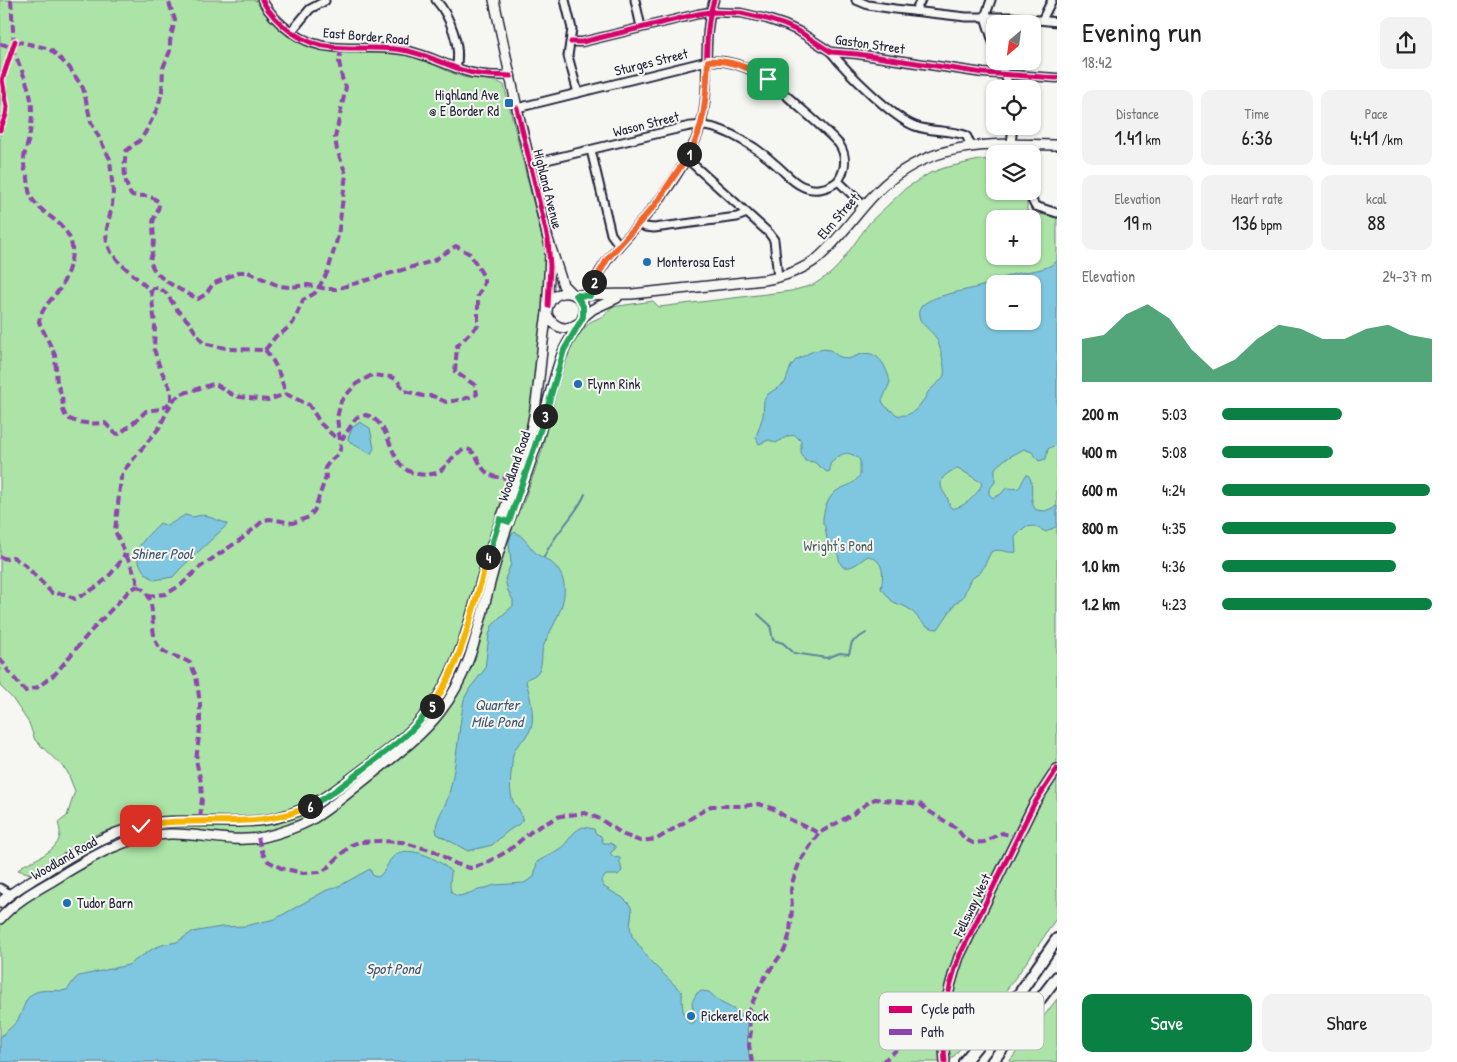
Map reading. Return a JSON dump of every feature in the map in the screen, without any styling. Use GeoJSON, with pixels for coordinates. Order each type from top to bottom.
{"type":"FeatureCollection","features":[{"type":"Feature","properties":{"kind":"highway"},"geometry":{"type":"LineString","coordinates":[[1020,992],[1057,939]]}},
{"type":"Feature","properties":{"kind":"highway"},"geometry":{"type":"LineString","coordinates":[[1044,994],[1057,977]]}},
{"type":"Feature","properties":{"kind":"highway"},"geometry":{"type":"LineString","coordinates":[[964,1062],[974,1050]]}},
{"type":"Feature","properties":{"kind":"highway"},"geometry":{"type":"LineString","coordinates":[[992,1062],[1001,1050]]}},
{"type":"Feature","properties":{"kind":"main road","name":"Highland Avenue"},"geometry":{"type":"LineString","coordinates":[[494,0],[548,239],[563,285],[573,294]]}},
{"type":"Feature","properties":{"kind":"main road","name":"Elm Street"},"geometry":{"type":"LineString","coordinates":[[573,294],[590,296],[632,294],[778,278],[800,269],[818,258],[864,206],[893,178],[915,163],[943,152],[971,146],[1015,145]]}},
{"type":"Feature","properties":{"kind":"main road","name":"Elm Street"},"geometry":{"type":"LineString","coordinates":[[1041,148],[1057,145]]}},
{"type":"Feature","properties":{"kind":"main road","name":"Highland Avenue"},"geometry":{"type":"LineString","coordinates":[[548,239],[550,266],[548,310]]}},
{"type":"Feature","properties":{"kind":"main road"},"geometry":{"type":"LineString","coordinates":[[565,292],[573,294],[583,306],[581,320],[574,326],[562,328],[553,324],[548,310],[555,295],[565,292]]}},
{"type":"Feature","properties":{"kind":"main road","name":"Elm Street"},"geometry":{"type":"LineString","coordinates":[[581,320],[593,308],[607,301],[632,294]]}},
{"type":"Feature","properties":{"kind":"main road","name":"Woodland Road"},"geometry":{"type":"LineString","coordinates":[[0,918],[27,896],[103,851],[123,842],[162,834],[230,839],[258,838],[288,830],[310,820],[331,806],[413,742],[432,722],[446,704],[463,675],[471,654],[504,521],[531,430],[538,393],[548,310]]}},
{"type":"Feature","properties":{"kind":"main road","name":"Woodland Road"},"geometry":{"type":"LineString","coordinates":[[0,902],[64,860],[114,833],[150,824],[263,820],[305,809],[332,794],[398,743],[414,728],[436,700],[465,639],[490,551],[536,446],[561,357],[567,342],[581,320]]}},
{"type":"Feature","properties":{"kind":"main road","name":"Fellsway West"},"geometry":{"type":"LineString","coordinates":[[948,992],[959,957],[1034,804],[1057,769]]}},
{"type":"Feature","properties":{"kind":"main road"},"geometry":{"type":"LineString","coordinates":[[305,809],[310,820]]}},
{"type":"Feature","properties":{"kind":"main road"},"geometry":{"type":"LineString","coordinates":[[210,837],[211,821]]}},
{"type":"Feature","properties":{"kind":"street","name":"East Border Road"},"geometry":{"type":"LineString","coordinates":[[262,0],[277,20],[290,32],[326,47],[370,47],[401,50],[484,75],[511,76]]}},
{"type":"Feature","properties":{"kind":"street"},"geometry":{"type":"LineString","coordinates":[[436,0],[446,12],[450,21],[458,53],[456,68]]}},
{"type":"Feature","properties":{"kind":"street"},"geometry":{"type":"LineString","coordinates":[[565,0],[572,29],[568,56],[578,93]]}},
{"type":"Feature","properties":{"kind":"street"},"geometry":{"type":"LineString","coordinates":[[635,0],[642,27]]}},
{"type":"Feature","properties":{"kind":"street"},"geometry":{"type":"LineString","coordinates":[[590,296],[602,267],[664,193],[686,158],[701,125],[706,91],[710,12],[714,0]]}},
{"type":"Feature","properties":{"kind":"street"},"geometry":{"type":"LineString","coordinates":[[856,0],[877,7],[966,17],[1010,17],[1057,22]]}},
{"type":"Feature","properties":{"kind":"street"},"geometry":{"type":"LineString","coordinates":[[915,11],[921,0]]}},
{"type":"Feature","properties":{"kind":"street"},"geometry":{"type":"LineString","coordinates":[[986,20],[985,17],[991,0]]}},
{"type":"Feature","properties":{"kind":"street"},"geometry":{"type":"LineString","coordinates":[[1042,20],[1052,0]]}},
{"type":"Feature","properties":{"kind":"street"},"geometry":{"type":"LineString","coordinates":[[290,32],[310,9],[325,1]]}},
{"type":"Feature","properties":{"kind":"street","name":"Gaston Street"},"geometry":{"type":"LineString","coordinates":[[571,42],[582,42],[710,12],[741,13],[774,21],[800,32],[830,52],[1005,75],[1057,78]]}},
{"type":"Feature","properties":{"kind":"street"},"geometry":{"type":"LineString","coordinates":[[830,52],[847,70],[905,122],[920,128],[964,135],[968,137],[971,146]]}},
{"type":"Feature","properties":{"kind":"street","name":"Sturges Street"},"geometry":{"type":"LineString","coordinates":[[517,108],[717,60],[764,76],[834,138],[842,147],[845,157],[844,167],[838,181]]}},
{"type":"Feature","properties":{"kind":"street"},"geometry":{"type":"LineString","coordinates":[[1003,70],[1007,80]]}},
{"type":"Feature","properties":{"kind":"street","name":"Wason Street"},"geometry":{"type":"LineString","coordinates":[[530,164],[701,125],[713,127],[752,147],[774,162],[803,187],[820,189],[829,187],[838,181]]}},
{"type":"Feature","properties":{"kind":"street"},"geometry":{"type":"LineString","coordinates":[[1011,144],[1012,135]]}},
{"type":"Feature","properties":{"kind":"street"},"geometry":{"type":"LineString","coordinates":[[591,150],[611,234],[619,245]]}},
{"type":"Feature","properties":{"kind":"street"},"geometry":{"type":"LineString","coordinates":[[686,158],[772,237],[776,250],[778,278]]}},
{"type":"Feature","properties":{"kind":"street"},"geometry":{"type":"LineString","coordinates":[[838,181],[864,206]]}},
{"type":"Feature","properties":{"kind":"street"},"geometry":{"type":"LineString","coordinates":[[726,219],[734,211],[735,204],[731,198]]}},
{"type":"Feature","properties":{"kind":"street"},"geometry":{"type":"LineString","coordinates":[[1032,200],[1035,206],[1057,213]]}},
{"type":"Feature","properties":{"kind":"street"},"geometry":{"type":"LineString","coordinates":[[640,223],[650,228],[726,219],[747,213]]}},
{"type":"Feature","properties":{"kind":"street"},"geometry":{"type":"LineString","coordinates":[[0,888],[10,894]]}},
{"type":"Feature","properties":{"kind":"green space"},"geometry":{"type":"Polygon","coordinates":[[[0,0],[259,0],[271,20],[289,36],[311,47],[334,52],[403,54],[418,58],[463,77],[490,80],[504,85],[548,262],[533,402],[522,448],[503,498],[521,509],[541,454],[560,373],[577,336],[590,322],[603,316],[612,307],[653,301],[659,307],[791,291],[813,285],[830,274],[839,265],[870,222],[906,188],[930,173],[979,160],[986,160],[986,200],[1027,200],[1027,210],[986,210],[986,265],[1041,265],[1041,214],[1057,218],[1057,917],[1004,992],[879,992],[879,1050],[959,1050],[949,1062],[0,1062],[0,897],[71,849],[31,874],[18,870],[43,855],[55,845],[59,839],[60,832],[58,823],[67,816],[75,791],[67,771],[35,740],[29,723],[12,698],[0,686],[0,0]],[[112,829],[101,832],[73,848],[112,829]]]}},
{"type":"Feature","properties":{"kind":"green space"},"geometry":{"type":"Polygon","coordinates":[[[1057,999],[1057,1062],[1009,1062],[1018,1050],[1044,1050],[1044,1016],[1057,999]]]}},
{"type":"Feature","properties":{"kind":"water","name":"Wright's Pond"},"geometry":{"type":"Polygon","coordinates":[[[1057,261],[1057,444],[1048,449],[1046,459],[1039,461],[1032,452],[1024,449],[1004,460],[995,468],[995,482],[989,490],[989,494],[993,498],[1001,494],[1006,488],[1019,488],[1026,475],[1028,475],[1031,483],[1033,506],[1036,510],[1045,511],[1057,506],[1057,526],[1046,532],[1034,526],[1025,527],[1015,537],[1016,552],[997,550],[991,552],[981,572],[970,580],[963,597],[955,604],[938,629],[928,627],[906,607],[892,601],[881,589],[882,568],[877,561],[868,556],[853,566],[843,567],[840,563],[836,546],[827,539],[823,520],[829,499],[836,491],[851,484],[858,478],[860,475],[860,460],[851,454],[844,454],[837,457],[830,464],[830,471],[827,472],[814,462],[805,461],[801,453],[801,441],[795,435],[788,436],[776,443],[769,440],[759,444],[756,437],[763,416],[764,400],[768,394],[785,383],[791,366],[796,360],[811,352],[823,349],[830,350],[838,356],[847,359],[860,354],[874,355],[885,366],[890,382],[882,401],[885,406],[897,415],[912,413],[944,375],[938,341],[920,320],[919,312],[921,307],[941,296],[986,285],[986,330],[1041,330],[1041,275],[1010,275],[1048,267],[1057,261]],[[958,468],[944,476],[941,487],[947,497],[949,506],[955,508],[970,500],[982,483],[958,468]]]}},
{"type":"Feature","properties":{"kind":"water"},"geometry":{"type":"Polygon","coordinates":[[[360,422],[370,428],[374,448],[371,454],[351,443],[348,439],[352,428],[360,422]]]}},
{"type":"Feature","properties":{"kind":"water","name":"Shiner Pool"},"geometry":{"type":"Polygon","coordinates":[[[185,515],[192,517],[203,515],[227,525],[173,577],[154,580],[144,572],[135,555],[137,550],[160,523],[167,526],[185,515]]]}},
{"type":"Feature","properties":{"kind":"water","name":"Quarter Mile Pond"},"geometry":{"type":"Polygon","coordinates":[[[515,532],[537,554],[556,567],[562,577],[564,597],[557,618],[543,647],[539,671],[527,679],[526,682],[532,705],[532,724],[526,737],[514,751],[510,781],[512,798],[522,815],[522,822],[492,845],[468,851],[437,834],[436,825],[448,798],[451,786],[464,699],[485,669],[489,635],[492,626],[513,606],[513,600],[505,579],[511,564],[509,542],[511,535],[515,532]]]}},
{"type":"Feature","properties":{"kind":"water","name":"Spot Pond"},"geometry":{"type":"Polygon","coordinates":[[[583,827],[594,829],[595,833],[601,836],[603,843],[610,843],[615,846],[615,849],[610,853],[614,857],[620,858],[622,871],[618,875],[606,875],[601,881],[604,887],[623,898],[630,905],[632,910],[630,926],[632,936],[652,963],[682,992],[683,1010],[687,1021],[690,1024],[695,1022],[692,1002],[697,993],[702,991],[709,992],[720,1002],[735,1010],[747,1023],[750,1062],[0,1062],[0,1037],[17,1021],[27,999],[34,993],[43,990],[67,990],[79,976],[128,965],[154,948],[177,942],[192,932],[221,927],[245,926],[275,919],[370,869],[373,876],[378,877],[392,857],[401,852],[416,852],[433,858],[447,867],[451,872],[451,891],[456,895],[460,896],[495,885],[524,883],[534,877],[537,862],[562,847],[574,833],[583,827]]]}},
{"type":"Feature","properties":{"kind":"waterway"},"geometry":{"type":"LineString","coordinates":[[544,557],[553,540],[576,510],[585,494]]}},
{"type":"Feature","properties":{"kind":"waterway"},"geometry":{"type":"LineString","coordinates":[[758,614],[770,625],[773,640],[783,643],[794,653],[827,658],[840,653],[849,654],[852,642],[866,633]]}},
{"type":"Feature","properties":{"kind":"marked path"},"geometry":{"type":"LineString","coordinates":[[11,0],[14,44]]}},
{"type":"Feature","properties":{"kind":"marked path"},"geometry":{"type":"LineString","coordinates":[[147,596],[166,594],[181,585],[200,567],[243,538],[264,520],[270,519],[293,523],[309,517],[314,511],[326,477],[325,468],[341,448],[337,418],[341,401],[356,384],[372,375],[391,377],[396,379],[405,391],[423,396],[433,396],[446,402],[477,394],[475,385],[455,372],[457,346],[478,325],[478,296],[484,283],[484,277],[470,254],[456,246],[433,261],[336,289],[308,285],[279,286],[248,272],[239,272],[213,284],[206,294],[198,299],[164,280],[154,269],[150,259],[154,242],[153,221],[159,202],[148,196],[131,195],[125,179],[125,168],[126,151],[139,141],[145,133],[158,107],[162,92],[163,68],[170,51],[170,41],[175,20],[168,0]]}},
{"type":"Feature","properties":{"kind":"marked path"},"geometry":{"type":"LineString","coordinates":[[15,41],[47,48],[52,51],[69,67],[83,88],[91,122],[110,159],[113,192],[106,233],[107,243],[111,252],[120,263],[151,291],[155,325],[154,349],[160,368],[171,390],[171,404],[159,428],[125,469],[121,478],[115,531],[137,579],[137,586]]}},
{"type":"Feature","properties":{"kind":"marked path"},"geometry":{"type":"LineString","coordinates":[[0,44],[8,46],[15,54],[31,100],[31,127],[24,161],[29,192],[39,207],[65,230],[70,238],[72,247],[70,263],[64,280],[59,290],[44,309],[39,322],[55,355],[57,384],[62,395],[63,410],[66,417],[80,422],[105,423],[115,433],[119,434],[146,411],[162,409],[181,394],[213,384],[240,397],[268,400],[286,394]]}},
{"type":"Feature","properties":{"kind":"marked path"},"geometry":{"type":"LineString","coordinates":[[265,350],[276,336],[293,323],[303,300],[315,293],[319,287],[328,271],[338,236],[346,174],[337,150],[335,138],[346,87],[342,78],[339,61],[341,48]]}},
{"type":"Feature","properties":{"kind":"marked path"},"geometry":{"type":"LineString","coordinates":[[151,291],[153,288],[159,288],[166,293],[203,343],[230,349],[265,350]]}},
{"type":"Feature","properties":{"kind":"marked path"},"geometry":{"type":"LineString","coordinates":[[265,350],[275,365],[286,394],[309,405],[321,424],[336,438],[343,438],[356,418],[366,415],[382,427],[395,456],[408,471],[428,475],[436,473],[442,470],[460,452],[467,449],[472,451],[484,470],[489,474],[507,478],[511,475]]}},
{"type":"Feature","properties":{"kind":"marked path"},"geometry":{"type":"LineString","coordinates":[[0,557],[7,559],[13,557],[25,565],[52,593],[65,594],[75,599],[104,581],[125,554]]}},
{"type":"Feature","properties":{"kind":"marked path"},"geometry":{"type":"LineString","coordinates":[[137,586],[149,597],[153,632],[159,647],[165,652],[190,663],[196,676],[200,703],[200,729],[196,760],[201,782],[200,821]]}},
{"type":"Feature","properties":{"kind":"marked path"},"geometry":{"type":"LineString","coordinates":[[0,658],[25,691],[38,687],[56,673],[90,632],[128,592],[137,586]]}},
{"type":"Feature","properties":{"kind":"marked path"},"geometry":{"type":"LineString","coordinates":[[258,838],[263,854],[268,861],[281,868],[303,873],[320,872],[326,869],[351,845],[359,842],[379,841],[402,842],[434,851],[456,864],[470,868],[484,864],[508,851],[533,830],[560,816],[585,813],[600,819],[624,835],[640,841],[657,839],[711,806],[759,804],[774,809],[787,818],[819,833],[875,799],[920,804],[956,828],[965,839],[973,843],[984,842],[1002,833],[1018,838]]}},
{"type":"Feature","properties":{"kind":"marked path"},"geometry":{"type":"LineString","coordinates":[[752,1062],[749,1045],[751,1031],[747,1014],[763,980],[785,949],[790,933],[793,880],[800,861],[819,833]]}},
{"type":"Feature","properties":{"kind":"marked path"},"geometry":{"type":"LineString","coordinates":[[882,1062],[896,1050]]}},
{"type":"Feature","properties":{"kind":"cycle path"},"geometry":{"type":"LineString","coordinates":[[262,0],[275,18],[291,32],[311,42],[342,48],[399,49],[422,55],[468,72],[511,76]]}},
{"type":"Feature","properties":{"kind":"cycle path"},"geometry":{"type":"LineString","coordinates":[[589,296],[599,273],[613,253],[646,216],[674,179],[696,139],[705,105],[708,35],[714,0]]}},
{"type":"Feature","properties":{"kind":"cycle path"},"geometry":{"type":"LineString","coordinates":[[571,42],[582,42],[698,14],[710,12],[741,13],[785,25],[800,32],[831,52],[857,54],[983,73],[1057,78]]}},
{"type":"Feature","properties":{"kind":"cycle path"},"geometry":{"type":"LineString","coordinates":[[0,130],[7,107],[2,80],[15,41]]}},
{"type":"Feature","properties":{"kind":"cycle path"},"geometry":{"type":"LineString","coordinates":[[517,108],[548,239],[550,266],[548,306]]}},
{"type":"Feature","properties":{"kind":"cycle path"},"geometry":{"type":"LineString","coordinates":[[949,992],[959,957],[1034,804],[1057,769]]}},
{"type":"Feature","properties":{"kind":"cycle path"},"geometry":{"type":"LineString","coordinates":[[944,1050],[945,1062]]}},
{"type":"Feature","properties":{"kind":"place","name":"Highland Ave @ E Border Rd"},"geometry":{"type":"Point","coordinates":[509,103]}},
{"type":"Feature","properties":{"kind":"place","name":"Monterosa East"},"geometry":{"type":"Point","coordinates":[647,262]}},
{"type":"Feature","properties":{"kind":"place","name":"Flynn Rink"},"geometry":{"type":"Point","coordinates":[578,384]}},
{"type":"Feature","properties":{"kind":"place","name":"Tudor Barn"},"geometry":{"type":"Point","coordinates":[67,903]}},
{"type":"Feature","properties":{"kind":"place","name":"Pickerel Rock"},"geometry":{"type":"Point","coordinates":[691,1016]}},
{"type":"Feature","properties":{"kind":"route"},"geometry":{"type":"LineString","coordinates":[[141,826],[173,822],[252,821],[278,818],[297,812],[335,792],[398,743],[425,716],[446,684],[462,647],[500,519],[509,522],[536,446],[561,357],[572,333],[583,317],[582,302],[576,295],[590,296],[595,281],[606,261],[655,205],[691,149],[704,116],[708,61],[720,61],[745,68],[757,72],[768,79]]}}]}
